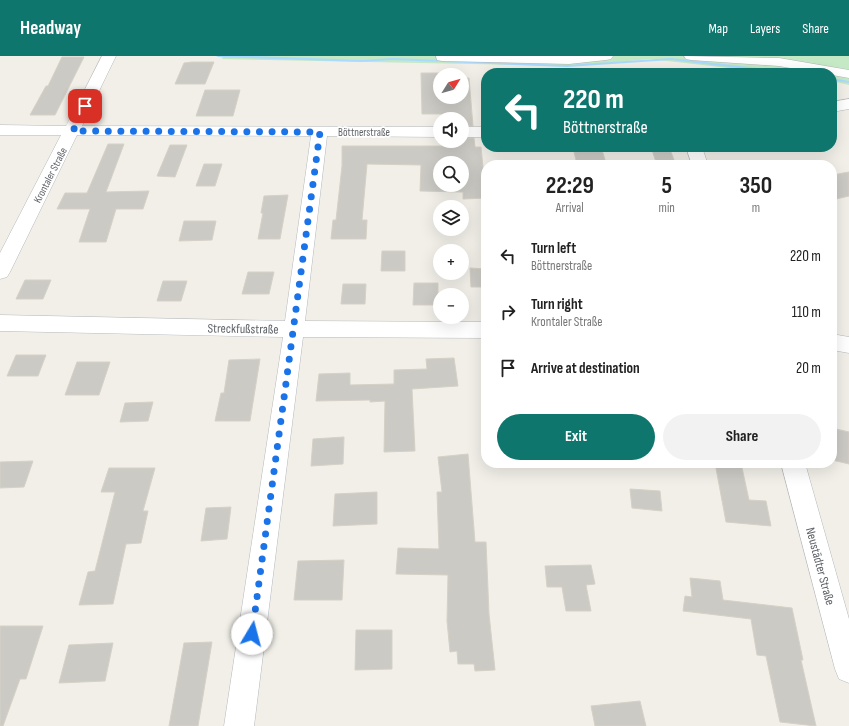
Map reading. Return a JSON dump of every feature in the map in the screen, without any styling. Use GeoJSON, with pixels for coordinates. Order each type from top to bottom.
{"type":"FeatureCollection","features":[{"type":"Feature","properties":{"kind":"street","name":"Krontaler Straße"},"geometry":{"type":"LineString","coordinates":[[0,272],[73,131],[109,56]]}},
{"type":"Feature","properties":{"kind":"street"},"geometry":{"type":"LineString","coordinates":[[442,57],[569,60],[606,56]]}},
{"type":"Feature","properties":{"kind":"street"},"geometry":{"type":"LineString","coordinates":[[691,56],[779,62],[814,68]]}},
{"type":"Feature","properties":{"kind":"street"},"geometry":{"type":"LineString","coordinates":[[837,72],[849,74]]}},
{"type":"Feature","properties":{"kind":"street"},"geometry":{"type":"LineString","coordinates":[[837,106],[849,104]]}},
{"type":"Feature","properties":{"kind":"street","name":"Böttnerstraße"},"geometry":{"type":"LineString","coordinates":[[0,130],[433,132]]}},
{"type":"Feature","properties":{"kind":"street"},"geometry":{"type":"LineString","coordinates":[[239,726],[320,132]]}},
{"type":"Feature","properties":{"kind":"street"},"geometry":{"type":"LineString","coordinates":[[469,132],[481,132]]}},
{"type":"Feature","properties":{"kind":"street","name":"Streckfußstraße"},"geometry":{"type":"LineString","coordinates":[[0,323],[294,329],[481,330]]}},
{"type":"Feature","properties":{"kind":"street"},"geometry":{"type":"LineString","coordinates":[[837,343],[849,345]]}},
{"type":"Feature","properties":{"kind":"street","name":"Neustädter Straße"},"geometry":{"type":"LineString","coordinates":[[794,468],[849,669]]}},
{"type":"Feature","properties":{"kind":"green space"},"geometry":{"type":"Polygon","coordinates":[[[223,56],[849,56],[849,85],[837,82],[837,68],[728,68],[650,59],[573,66],[222,59],[223,56]]]}},
{"type":"Feature","properties":{"kind":"building"},"geometry":{"type":"Polygon","coordinates":[[[62,57],[84,57],[55,115],[30,115],[46,86],[48,86],[62,57]]]}},
{"type":"Feature","properties":{"kind":"building"},"geometry":{"type":"Polygon","coordinates":[[[214,62],[205,84],[175,84],[184,63],[214,62]]]}},
{"type":"Feature","properties":{"kind":"building"},"geometry":{"type":"Polygon","coordinates":[[[421,73],[433,73],[433,104],[469,104],[469,78],[473,126],[469,126],[469,112],[433,112],[433,114],[422,114],[421,73]]]}},
{"type":"Feature","properties":{"kind":"building"},"geometry":{"type":"Polygon","coordinates":[[[205,90],[240,90],[233,116],[196,116],[205,90]]]}},
{"type":"Feature","properties":{"kind":"building"},"geometry":{"type":"Polygon","coordinates":[[[469,138],[474,138],[475,147],[481,147],[482,160],[481,160],[481,198],[463,199],[463,192],[469,192],[469,156],[433,156],[433,191],[420,191],[421,165],[367,164],[362,220],[367,220],[366,239],[331,239],[333,220],[336,220],[342,166],[342,146],[433,146],[433,148],[469,148],[469,138]]]}},
{"type":"Feature","properties":{"kind":"building"},"geometry":{"type":"Polygon","coordinates":[[[108,144],[124,144],[106,192],[149,191],[143,209],[116,209],[106,242],[79,242],[90,209],[57,209],[65,193],[87,193],[108,144]]]}},
{"type":"Feature","properties":{"kind":"building"},"geometry":{"type":"Polygon","coordinates":[[[170,145],[187,145],[175,177],[157,176],[170,145]]]}},
{"type":"Feature","properties":{"kind":"building"},"geometry":{"type":"Polygon","coordinates":[[[574,152],[603,152],[605,160],[576,160],[574,152]]]}},
{"type":"Feature","properties":{"kind":"building"},"geometry":{"type":"Polygon","coordinates":[[[653,152],[671,152],[674,160],[655,160],[653,152]]]}},
{"type":"Feature","properties":{"kind":"building"},"geometry":{"type":"Polygon","coordinates":[[[204,164],[222,164],[215,186],[196,186],[204,164]]]}},
{"type":"Feature","properties":{"kind":"building"},"geometry":{"type":"Polygon","coordinates":[[[849,172],[849,196],[837,199],[837,174],[849,172]]]}},
{"type":"Feature","properties":{"kind":"building"},"geometry":{"type":"Polygon","coordinates":[[[288,195],[280,239],[258,239],[263,213],[261,213],[264,196],[288,195]]]}},
{"type":"Feature","properties":{"kind":"building"},"geometry":{"type":"Polygon","coordinates":[[[184,221],[216,221],[212,240],[179,241],[184,221]]]}},
{"type":"Feature","properties":{"kind":"building"},"geometry":{"type":"Polygon","coordinates":[[[382,251],[405,251],[405,271],[381,271],[382,251]]]}},
{"type":"Feature","properties":{"kind":"building"},"geometry":{"type":"Polygon","coordinates":[[[470,268],[481,269],[481,287],[471,287],[470,268]]]}},
{"type":"Feature","properties":{"kind":"building"},"geometry":{"type":"Polygon","coordinates":[[[248,272],[274,272],[269,294],[242,294],[248,272]]]}},
{"type":"Feature","properties":{"kind":"building"},"geometry":{"type":"Polygon","coordinates":[[[25,280],[51,280],[43,299],[16,299],[25,280]]]}},
{"type":"Feature","properties":{"kind":"building"},"geometry":{"type":"Polygon","coordinates":[[[163,281],[187,281],[181,301],[157,301],[163,281]]]}},
{"type":"Feature","properties":{"kind":"building"},"geometry":{"type":"Polygon","coordinates":[[[414,283],[438,283],[438,288],[433,288],[433,305],[413,305],[414,283]]]}},
{"type":"Feature","properties":{"kind":"building"},"geometry":{"type":"Polygon","coordinates":[[[343,284],[366,284],[365,304],[341,304],[343,284]]]}},
{"type":"Feature","properties":{"kind":"building"},"geometry":{"type":"Polygon","coordinates":[[[16,355],[46,355],[38,376],[7,376],[16,355]]]}},
{"type":"Feature","properties":{"kind":"building"},"geometry":{"type":"Polygon","coordinates":[[[454,358],[458,386],[412,389],[415,451],[384,452],[385,401],[316,401],[319,374],[350,373],[350,385],[394,384],[394,370],[427,369],[426,359],[454,358]]]}},
{"type":"Feature","properties":{"kind":"building"},"geometry":{"type":"Polygon","coordinates":[[[260,359],[250,421],[215,421],[221,393],[224,393],[229,360],[260,359]]]}},
{"type":"Feature","properties":{"kind":"building"},"geometry":{"type":"Polygon","coordinates":[[[77,362],[110,362],[99,395],[65,395],[77,362]]]}},
{"type":"Feature","properties":{"kind":"building"},"geometry":{"type":"Polygon","coordinates":[[[153,402],[148,421],[120,422],[125,403],[153,402]]]}},
{"type":"Feature","properties":{"kind":"building"},"geometry":{"type":"Polygon","coordinates":[[[837,429],[849,432],[849,464],[837,461],[837,429]]]}},
{"type":"Feature","properties":{"kind":"building"},"geometry":{"type":"Polygon","coordinates":[[[344,437],[343,464],[311,466],[313,439],[344,437]]]}},
{"type":"Feature","properties":{"kind":"building"},"geometry":{"type":"Polygon","coordinates":[[[468,454],[475,542],[486,542],[489,614],[495,670],[475,671],[474,664],[458,664],[457,651],[450,652],[447,621],[448,575],[396,574],[398,548],[439,549],[437,492],[442,492],[438,457],[468,454]]]}},
{"type":"Feature","properties":{"kind":"building"},"geometry":{"type":"Polygon","coordinates":[[[33,461],[24,487],[0,488],[0,462],[33,461]]]}},
{"type":"Feature","properties":{"kind":"building"},"geometry":{"type":"Polygon","coordinates":[[[109,468],[155,468],[143,511],[148,511],[141,543],[126,544],[113,604],[79,605],[88,572],[95,571],[115,492],[101,492],[109,468]]]}},
{"type":"Feature","properties":{"kind":"building"},"geometry":{"type":"Polygon","coordinates":[[[716,468],[742,468],[749,500],[766,501],[771,526],[726,522],[716,468]]]}},
{"type":"Feature","properties":{"kind":"building"},"geometry":{"type":"Polygon","coordinates":[[[630,489],[660,491],[662,511],[632,508],[630,489]]]}},
{"type":"Feature","properties":{"kind":"building"},"geometry":{"type":"Polygon","coordinates":[[[377,492],[377,524],[333,526],[335,494],[377,492]]]}},
{"type":"Feature","properties":{"kind":"building"},"geometry":{"type":"Polygon","coordinates":[[[231,507],[227,539],[201,541],[206,508],[231,507]]]}},
{"type":"Feature","properties":{"kind":"building"},"geometry":{"type":"Polygon","coordinates":[[[344,560],[342,600],[294,600],[298,561],[344,560]]]}},
{"type":"Feature","properties":{"kind":"building"},"geometry":{"type":"Polygon","coordinates":[[[591,565],[595,584],[586,585],[591,611],[566,611],[562,587],[547,587],[545,566],[591,565]]]}},
{"type":"Feature","properties":{"kind":"building"},"geometry":{"type":"Polygon","coordinates":[[[690,578],[720,581],[723,600],[792,608],[803,660],[801,660],[816,726],[780,722],[766,656],[757,655],[751,619],[683,611],[685,596],[692,597],[690,578]]]}},
{"type":"Feature","properties":{"kind":"building"},"geometry":{"type":"Polygon","coordinates":[[[0,626],[43,626],[26,679],[20,679],[3,726],[0,726],[0,626]]]}},
{"type":"Feature","properties":{"kind":"building"},"geometry":{"type":"Polygon","coordinates":[[[356,630],[392,630],[392,669],[355,670],[356,630]]]}},
{"type":"Feature","properties":{"kind":"building"},"geometry":{"type":"Polygon","coordinates":[[[212,642],[198,726],[169,726],[184,643],[212,642]]]}},
{"type":"Feature","properties":{"kind":"building"},"geometry":{"type":"Polygon","coordinates":[[[113,643],[105,681],[59,683],[69,645],[113,643]]]}},
{"type":"Feature","properties":{"kind":"building"},"geometry":{"type":"Polygon","coordinates":[[[640,701],[646,726],[595,726],[591,706],[640,701]]]}},
{"type":"Feature","properties":{"kind":"waterway"},"geometry":{"type":"LineString","coordinates":[[218,56],[362,61],[393,59],[567,66],[671,59],[749,68]]}},
{"type":"Feature","properties":{"kind":"waterway"},"geometry":{"type":"LineString","coordinates":[[837,80],[849,82]]}},
{"type":"Feature","properties":{"kind":"route"},"geometry":{"type":"LineString","coordinates":[[85,106],[73,131],[320,132],[268,527],[252,634]]}}]}
